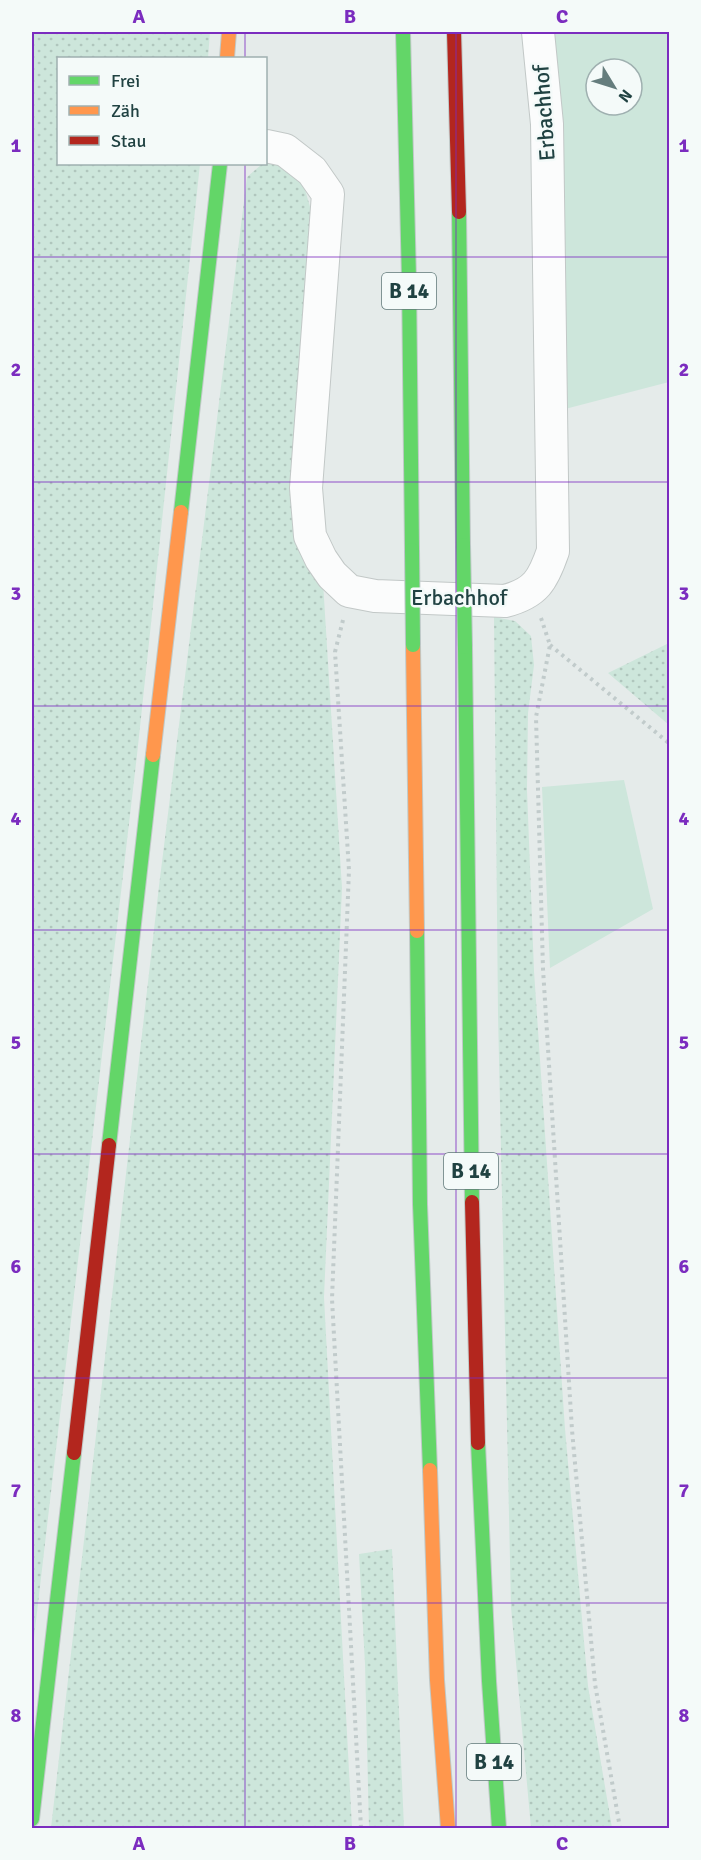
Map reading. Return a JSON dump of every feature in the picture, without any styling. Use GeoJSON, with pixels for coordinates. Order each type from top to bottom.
{"type":"FeatureCollection","features":[{"type":"Feature","properties":{"kind":"main road"},"geometry":{"type":"LineString","coordinates":[[227,57],[229,32]]}},
{"type":"Feature","properties":{"kind":"main road","name":"B 14"},"geometry":{"type":"LineString","coordinates":[[403,32],[409,280],[420,1204],[436,1680],[448,1828]]}},
{"type":"Feature","properties":{"kind":"main road","name":"B 14"},"geometry":{"type":"LineString","coordinates":[[454,32],[461,271],[471,1200],[478,1480],[489,1695],[499,1828]]}},
{"type":"Feature","properties":{"kind":"main road"},"geometry":{"type":"LineString","coordinates":[[32,1819],[220,165]]}},
{"type":"Feature","properties":{"kind":"main road"},"geometry":{"type":"LineString","coordinates":[[435,1828],[444,1791]]}},
{"type":"Feature","properties":{"kind":"street","name":"Erbachhof"},"geometry":{"type":"LineString","coordinates":[[349,591],[375,596],[505,601],[517,598],[531,590],[545,574],[553,551],[547,124],[538,32]]}},
{"type":"Feature","properties":{"kind":"street"},"geometry":{"type":"LineString","coordinates":[[267,146],[285,150],[312,171],[328,194],[306,488],[310,536],[332,575],[349,591]]}},
{"type":"Feature","properties":{"kind":"path"},"geometry":{"type":"LineString","coordinates":[[531,590],[550,645],[536,717],[543,969],[572,1430],[594,1672],[620,1828]]}},
{"type":"Feature","properties":{"kind":"path"},"geometry":{"type":"LineString","coordinates":[[349,591],[335,652],[349,870],[332,1299],[361,1828]]}},
{"type":"Feature","properties":{"kind":"path"},"geometry":{"type":"LineString","coordinates":[[550,645],[669,744]]}},
{"type":"Feature","properties":{"kind":"green space"},"geometry":{"type":"Polygon","coordinates":[[[32,32],[210,32],[208,57],[57,57],[57,165],[200,165],[137,755],[32,1655],[32,32]]]}},
{"type":"Feature","properties":{"kind":"green space"},"geometry":{"type":"Polygon","coordinates":[[[547,32],[670,32],[669,382],[565,409],[547,32]]]}},
{"type":"Feature","properties":{"kind":"green space"},"geometry":{"type":"Polygon","coordinates":[[[267,161],[289,164],[303,183],[311,210],[323,582],[342,888],[324,1297],[352,1828],[51,1828],[159,886],[247,177],[261,165],[267,165],[267,161]]]}},
{"type":"Feature","properties":{"kind":"green space"},"geometry":{"type":"Polygon","coordinates":[[[494,617],[515,621],[531,636],[534,665],[528,713],[527,790],[534,971],[565,1429],[588,1686],[612,1828],[531,1828],[511,1607],[498,1014],[494,617]]]}},
{"type":"Feature","properties":{"kind":"green space"},"geometry":{"type":"Polygon","coordinates":[[[669,643],[669,725],[608,673],[669,643]]]}},
{"type":"Feature","properties":{"kind":"green space"},"geometry":{"type":"Polygon","coordinates":[[[624,780],[653,909],[550,968],[542,787],[624,780]]]}},
{"type":"Feature","properties":{"kind":"green space"},"geometry":{"type":"Polygon","coordinates":[[[392,1549],[404,1828],[369,1828],[365,1664],[359,1554],[392,1549]]]}},
{"type":"Feature","properties":{"kind":"traffic: fast"},"geometry":{"type":"LineString","coordinates":[[403,32],[412,550]]}},
{"type":"Feature","properties":{"kind":"traffic: fast"},"geometry":{"type":"LineString","coordinates":[[181,512],[220,165]]}},
{"type":"Feature","properties":{"kind":"traffic: fast"},"geometry":{"type":"LineString","coordinates":[[459,212],[463,545]]}},
{"type":"Feature","properties":{"kind":"traffic: fast"},"geometry":{"type":"LineString","coordinates":[[463,545],[465,647]]}},
{"type":"Feature","properties":{"kind":"traffic: fast"},"geometry":{"type":"LineString","coordinates":[[412,550],[413,645]]}},
{"type":"Feature","properties":{"kind":"traffic: fast"},"geometry":{"type":"LineString","coordinates":[[465,647],[472,1202]]}},
{"type":"Feature","properties":{"kind":"traffic: fast"},"geometry":{"type":"LineString","coordinates":[[109,1145],[153,755]]}},
{"type":"Feature","properties":{"kind":"traffic: fast"},"geometry":{"type":"LineString","coordinates":[[417,931],[420,1204],[430,1470]]}},
{"type":"Feature","properties":{"kind":"traffic: fast"},"geometry":{"type":"LineString","coordinates":[[478,1443],[489,1681],[499,1828]]}},
{"type":"Feature","properties":{"kind":"traffic: fast"},"geometry":{"type":"LineString","coordinates":[[32,1819],[74,1453]]}},
{"type":"Feature","properties":{"kind":"traffic: slow"},"geometry":{"type":"LineString","coordinates":[[227,57],[229,32]]}},
{"type":"Feature","properties":{"kind":"traffic: slow"},"geometry":{"type":"LineString","coordinates":[[153,755],[181,512]]}},
{"type":"Feature","properties":{"kind":"traffic: slow"},"geometry":{"type":"LineString","coordinates":[[413,645],[417,931]]}},
{"type":"Feature","properties":{"kind":"traffic: slow"},"geometry":{"type":"LineString","coordinates":[[430,1470],[437,1680],[448,1828]]}},
{"type":"Feature","properties":{"kind":"traffic: jam"},"geometry":{"type":"LineString","coordinates":[[454,32],[459,212]]}},
{"type":"Feature","properties":{"kind":"traffic: jam"},"geometry":{"type":"LineString","coordinates":[[74,1453],[109,1145]]}},
{"type":"Feature","properties":{"kind":"traffic: jam"},"geometry":{"type":"LineString","coordinates":[[472,1202],[478,1443]]}}]}
